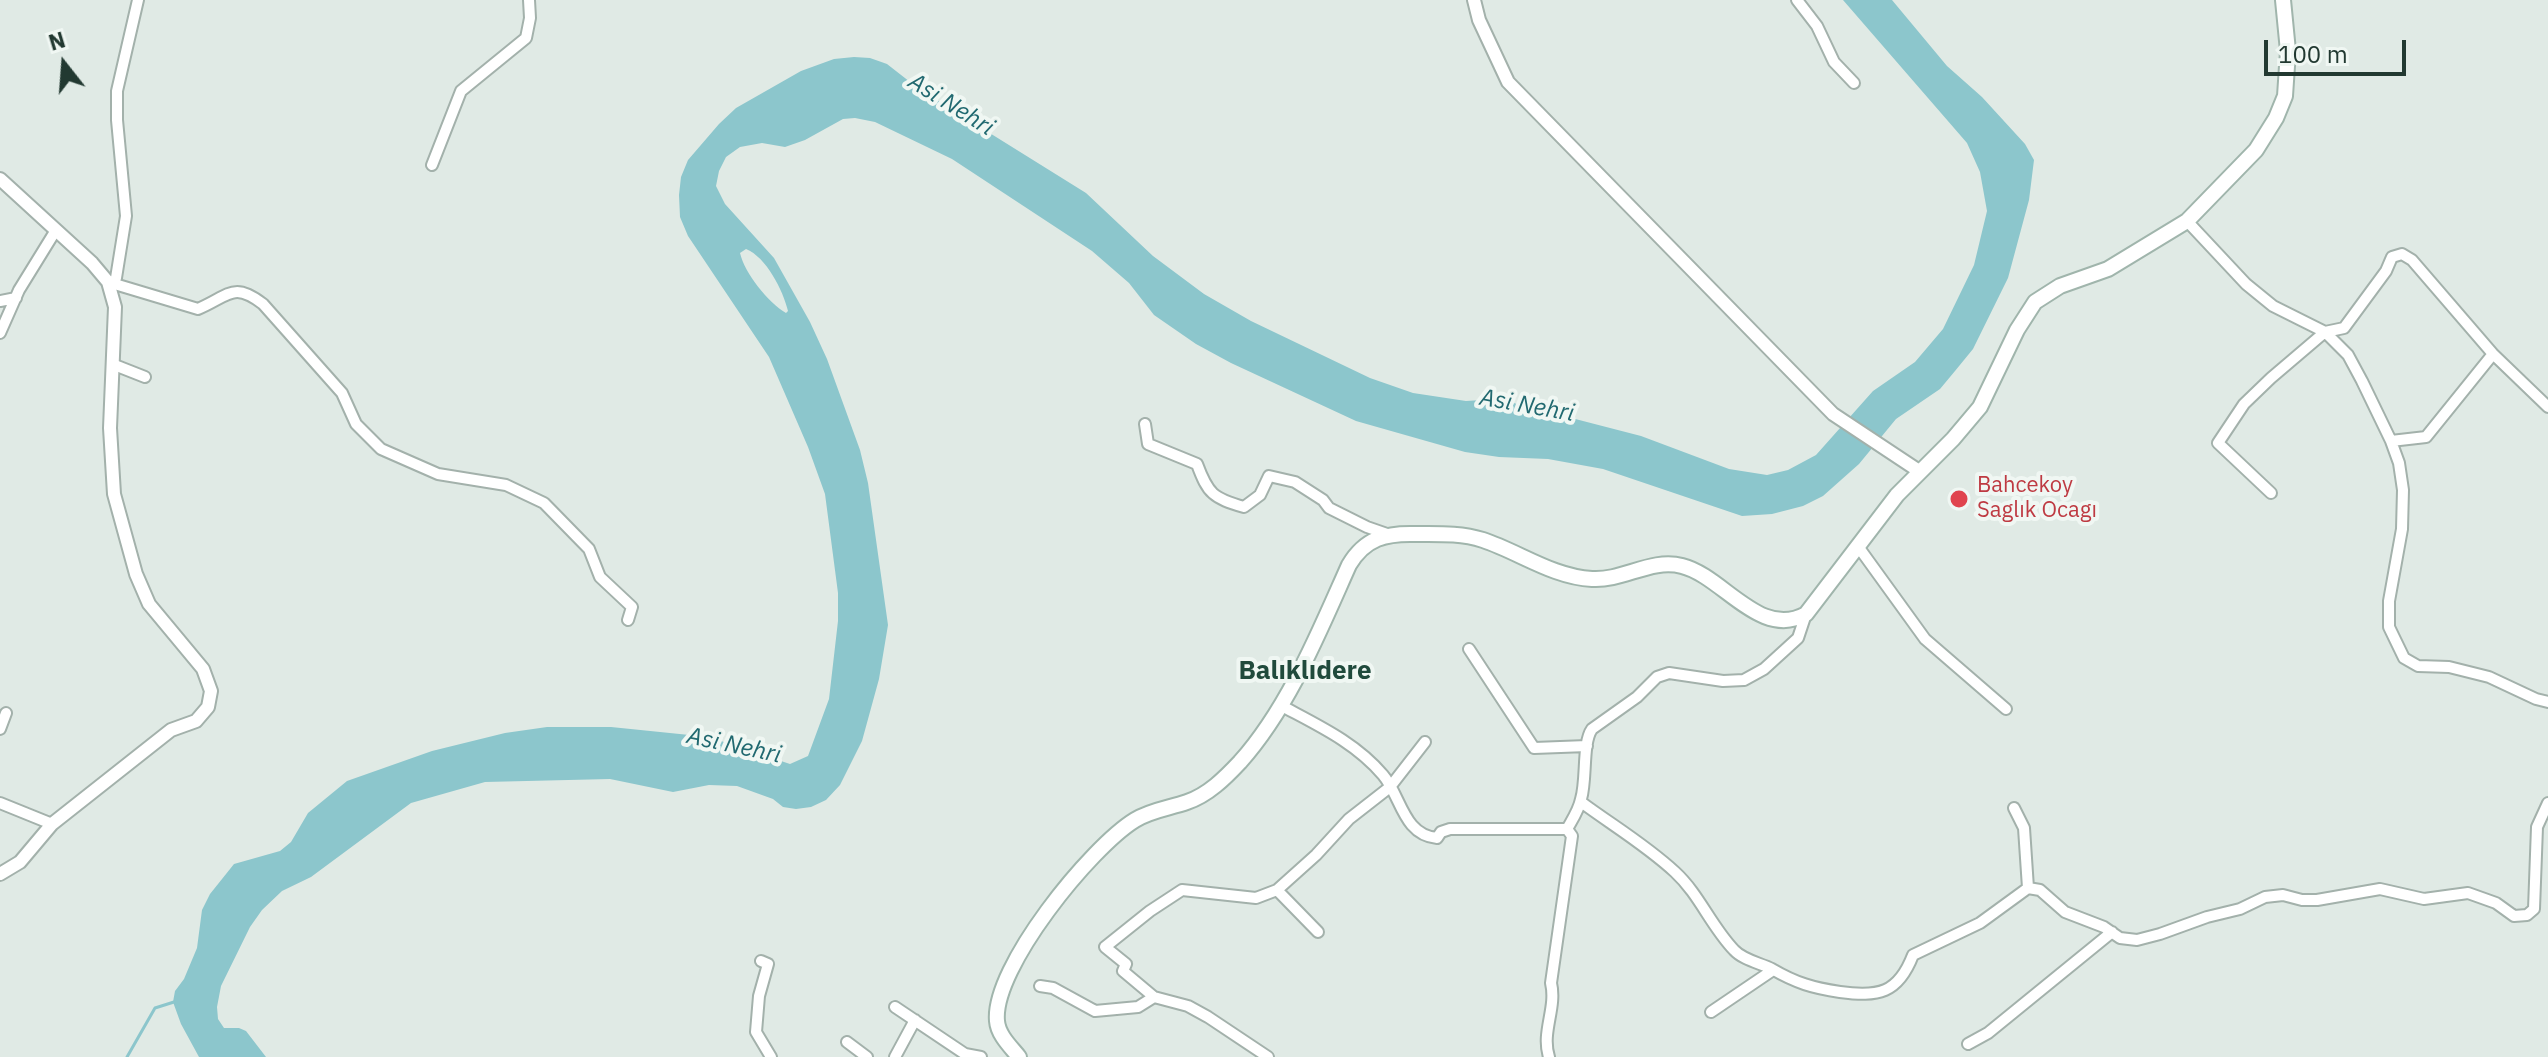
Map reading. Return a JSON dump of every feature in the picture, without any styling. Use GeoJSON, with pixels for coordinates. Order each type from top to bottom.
{"type":"FeatureCollection","features":[{"type":"Feature","properties":{"kind":"main road"},"geometry":{"type":"LineString","coordinates":[[1019,1057],[998,1028],[999,993],[1049,909],[1064,888],[1124,827],[1148,813],[1203,796],[1247,753],[1280,705],[1356,554],[1369,542],[1390,535],[1472,537],[1556,570],[1591,579],[1620,576],[1659,565],[1680,565],[1704,575],[1765,616],[1786,622],[1806,614],[1913,468],[1970,420],[1991,388],[2017,330],[2035,302],[2060,286],[2108,269],[2187,221],[2256,150],[2276,118],[2285,96],[2288,77],[2283,0]]}},
{"type":"Feature","properties":{"kind":"street"},"geometry":{"type":"LineString","coordinates":[[110,283],[116,278],[126,216],[117,91],[138,0]]}},
{"type":"Feature","properties":{"kind":"street"},"geometry":{"type":"LineString","coordinates":[[432,165],[461,91],[526,38],[530,18],[529,0]]}},
{"type":"Feature","properties":{"kind":"street"},"geometry":{"type":"LineString","coordinates":[[1474,0],[1479,20],[1508,82],[1833,414],[1913,468]]}},
{"type":"Feature","properties":{"kind":"street"},"geometry":{"type":"LineString","coordinates":[[1797,0],[1817,26],[1834,62],[1854,83]]}},
{"type":"Feature","properties":{"kind":"street"},"geometry":{"type":"LineString","coordinates":[[0,179],[110,283],[115,307],[110,428],[114,494],[136,574],[149,604],[203,669],[211,691],[208,707],[196,721],[171,730],[52,824],[20,862],[0,874]]}},
{"type":"Feature","properties":{"kind":"street"},"geometry":{"type":"LineString","coordinates":[[2187,221],[2246,284],[2273,306],[2325,332],[2348,355],[2391,441],[2399,463],[2403,490],[2402,529],[2389,601],[2389,627],[2404,658],[2418,666],[2449,667],[2489,677],[2548,702]]}},
{"type":"Feature","properties":{"kind":"street"},"geometry":{"type":"LineString","coordinates":[[0,333],[16,298],[56,230]]}},
{"type":"Feature","properties":{"kind":"street"},"geometry":{"type":"LineString","coordinates":[[2271,493],[2218,443],[2244,404],[2325,332],[2344,328],[2386,271],[2392,257],[2402,254],[2412,260],[2493,354],[2548,407]]}},
{"type":"Feature","properties":{"kind":"street"},"geometry":{"type":"LineString","coordinates":[[110,283],[198,309],[234,290],[248,292],[263,304],[342,393],[356,424],[381,449],[438,474],[506,485],[544,503],[589,549],[600,577],[632,607],[628,620]]}},
{"type":"Feature","properties":{"kind":"street"},"geometry":{"type":"LineString","coordinates":[[0,301],[16,298]]}},
{"type":"Feature","properties":{"kind":"street"},"geometry":{"type":"LineString","coordinates":[[2391,441],[2426,437],[2493,354]]}},
{"type":"Feature","properties":{"kind":"street"},"geometry":{"type":"LineString","coordinates":[[112,364],[145,377]]}},
{"type":"Feature","properties":{"kind":"street"},"geometry":{"type":"LineString","coordinates":[[1145,424],[1148,444],[1197,464],[1205,485],[1218,499],[1244,507],[1260,495],[1269,476],[1295,482],[1323,500],[1329,508],[1390,535]]}},
{"type":"Feature","properties":{"kind":"street"},"geometry":{"type":"LineString","coordinates":[[1857,545],[1925,639],[2006,709]]}},
{"type":"Feature","properties":{"kind":"street"},"geometry":{"type":"LineString","coordinates":[[1567,829],[1581,802],[1587,735],[1592,729],[1637,697],[1657,677],[1669,673],[1723,681],[1744,680],[1764,669],[1798,638],[1806,614]]}},
{"type":"Feature","properties":{"kind":"street"},"geometry":{"type":"LineString","coordinates":[[1469,649],[1534,748],[1587,746]]}},
{"type":"Feature","properties":{"kind":"street"},"geometry":{"type":"LineString","coordinates":[[1280,705],[1348,742],[1374,766],[1390,787],[1407,820],[1429,838],[1437,838],[1450,829],[1567,829]]}},
{"type":"Feature","properties":{"kind":"street"},"geometry":{"type":"LineString","coordinates":[[0,729],[6,713]]}},
{"type":"Feature","properties":{"kind":"street"},"geometry":{"type":"LineString","coordinates":[[1268,1057],[1188,1006],[1154,997],[1123,971],[1126,964],[1105,947],[1182,890],[1256,898],[1277,890],[1316,855],[1349,819],[1390,787],[1425,742]]}},
{"type":"Feature","properties":{"kind":"street"},"geometry":{"type":"LineString","coordinates":[[1581,802],[1663,862],[1691,887],[1736,952],[1807,988],[1867,996],[1885,991],[1898,982],[1913,955],[1980,923],[2028,888],[2040,890],[2065,912],[2120,938],[2137,940],[2240,909],[2265,897],[2283,895],[2317,900],[2380,889],[2424,899],[2468,893],[2496,903],[2514,916],[2527,915],[2534,909],[2537,827],[2548,803]]}},
{"type":"Feature","properties":{"kind":"street"},"geometry":{"type":"LineString","coordinates":[[0,803],[52,824]]}},
{"type":"Feature","properties":{"kind":"street"},"geometry":{"type":"LineString","coordinates":[[2014,808],[2024,828],[2028,888]]}},
{"type":"Feature","properties":{"kind":"street"},"geometry":{"type":"LineString","coordinates":[[1549,1057],[1546,1047],[1554,996],[1551,983],[1561,900],[1572,851],[1572,836],[1567,829]]}},
{"type":"Feature","properties":{"kind":"street"},"geometry":{"type":"LineString","coordinates":[[1277,890],[1318,932]]}},
{"type":"Feature","properties":{"kind":"street"},"geometry":{"type":"LineString","coordinates":[[1968,1044],[1988,1033],[2112,932]]}},
{"type":"Feature","properties":{"kind":"street"},"geometry":{"type":"LineString","coordinates":[[761,961],[768,964],[759,996],[756,1032],[771,1057]]}},
{"type":"Feature","properties":{"kind":"street"},"geometry":{"type":"LineString","coordinates":[[1711,1012],[1773,970]]}},
{"type":"Feature","properties":{"kind":"street"},"geometry":{"type":"LineString","coordinates":[[1040,986],[1053,988],[1095,1011],[1138,1007],[1154,997]]}},
{"type":"Feature","properties":{"kind":"street"},"geometry":{"type":"LineString","coordinates":[[895,1007],[965,1054],[981,1057]]}},
{"type":"Feature","properties":{"kind":"street"},"geometry":{"type":"LineString","coordinates":[[895,1057],[915,1020]]}},
{"type":"Feature","properties":{"kind":"street"},"geometry":{"type":"LineString","coordinates":[[847,1042],[867,1057]]}},
{"type":"Feature","properties":{"kind":"water","name":"Asi Nehri"},"geometry":{"type":"Polygon","coordinates":[[[1843,0],[1892,0],[1947,66],[1982,97],[2025,144],[2034,160],[2029,200],[2008,278],[1973,349],[1940,389],[1896,419],[1859,464],[1823,496],[1803,506],[1772,514],[1742,516],[1603,469],[1548,459],[1465,452],[1356,421],[1196,344],[1154,315],[1129,283],[1092,251],[952,159],[875,122],[843,119],[785,147],[762,143],[740,147],[726,157],[716,186],[725,204],[774,258],[810,322],[860,450],[868,483],[888,625],[879,679],[862,741],[840,785],[826,800],[796,809],[783,807],[773,799],[737,786],[709,785],[673,792],[610,779],[485,782],[411,803],[311,877],[282,891],[250,927],[221,986],[218,1019],[224,1028],[246,1031],[266,1057],[199,1057],[181,1024],[173,1002],[175,991],[184,979],[197,948],[202,910],[210,894],[234,864],[280,851],[291,842],[308,813],[347,781],[432,751],[505,733],[547,727],[611,727],[709,737],[790,764],[808,756],[829,699],[838,621],[838,593],[825,494],[769,357],[688,236],[680,217],[679,195],[681,177],[688,160],[719,124],[736,108],[801,71],[834,59],[854,57],[887,64],[919,89],[1086,193],[1153,256],[1204,294],[1251,321],[1370,378],[1413,393],[1466,401],[1498,399],[1641,436],[1729,469],[1767,475],[1788,470],[1816,455],[1873,391],[1915,362],[1943,329],[1974,265],[1987,211],[1980,172],[1967,143],[1843,0]],[[746,249],[740,253],[747,270],[765,295],[786,313],[788,311],[778,284],[753,253],[746,249]]]}},
{"type":"Feature","properties":{"kind":"waterway"},"geometry":{"type":"LineString","coordinates":[[127,1057],[155,1008],[174,1002]]}},
{"type":"Feature","properties":{"kind":"place","name":"Bahcekoy Saglık Ocagı"},"geometry":{"type":"Point","coordinates":[1959,499]}},
{"type":"Feature","properties":{"kind":"district","name":"Balıklıdere"},"geometry":{"type":"Point","coordinates":[1305,671]}}]}
